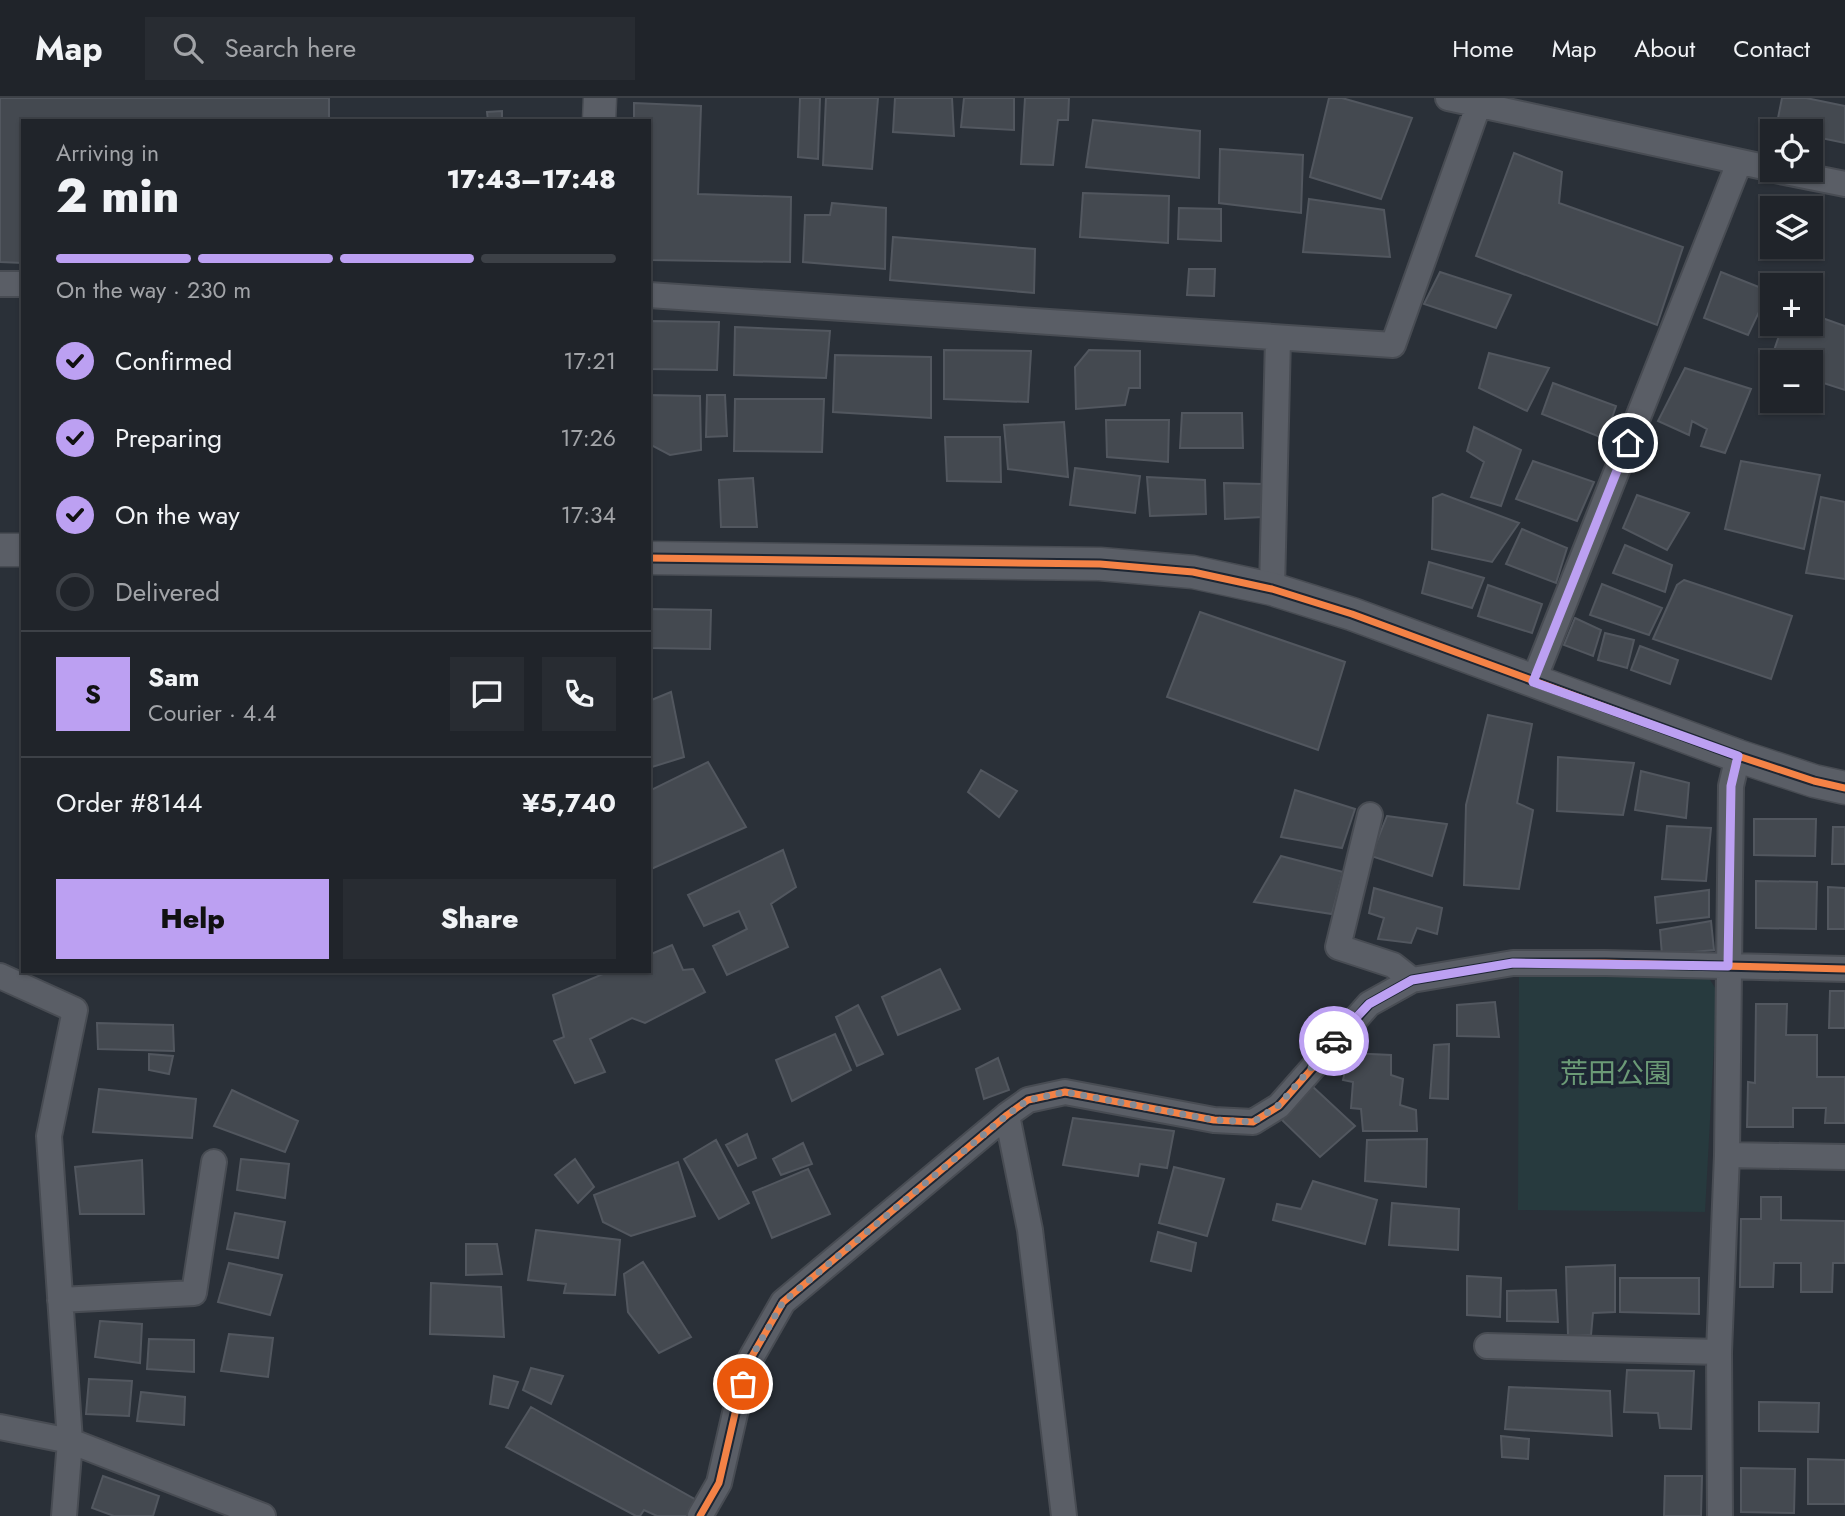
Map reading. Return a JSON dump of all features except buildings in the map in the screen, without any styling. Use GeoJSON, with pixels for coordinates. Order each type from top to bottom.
{"type":"FeatureCollection","features":[{"type":"Feature","properties":{"kind":"street"},"geometry":{"type":"LineString","coordinates":[[599,119],[600,98]]}},
{"type":"Feature","properties":{"kind":"street"},"geometry":{"type":"LineString","coordinates":[[1448,98],[1480,101],[1760,167]]}},
{"type":"Feature","properties":{"kind":"street"},"geometry":{"type":"LineString","coordinates":[[651,295],[1393,345],[1480,101]]}},
{"type":"Feature","properties":{"kind":"street"},"geometry":{"type":"LineString","coordinates":[[1533,682],[1739,163]]}},
{"type":"Feature","properties":{"kind":"street"},"geometry":{"type":"LineString","coordinates":[[1823,180],[1845,184]]}},
{"type":"Feature","properties":{"kind":"street"},"geometry":{"type":"LineString","coordinates":[[0,284],[21,284]]}},
{"type":"Feature","properties":{"kind":"street"},"geometry":{"type":"LineString","coordinates":[[1272,590],[1278,338]]}},
{"type":"Feature","properties":{"kind":"street"},"geometry":{"type":"LineString","coordinates":[[0,550],[21,550]]}},
{"type":"Feature","properties":{"kind":"street"},"geometry":{"type":"LineString","coordinates":[[651,558],[1100,564],[1193,572],[1272,590],[1352,614],[1738,756],[1814,781],[1845,788]]}},
{"type":"Feature","properties":{"kind":"street"},"geometry":{"type":"LineString","coordinates":[[1720,1516],[1719,1352],[1727,1155],[1731,786],[1738,756]]}},
{"type":"Feature","properties":{"kind":"street"},"geometry":{"type":"LineString","coordinates":[[1370,815],[1338,947],[1393,965],[1412,980]]}},
{"type":"Feature","properties":{"kind":"street"},"geometry":{"type":"LineString","coordinates":[[700,1516],[719,1483],[751,1358],[783,1302],[1028,1100],[1065,1092],[1214,1120],[1253,1122],[1279,1105],[1369,1004],[1412,980],[1513,963],[1845,969]]}},
{"type":"Feature","properties":{"kind":"street"},"geometry":{"type":"LineString","coordinates":[[0,976],[75,1010],[49,1136],[70,1441],[64,1516]]}},
{"type":"Feature","properties":{"kind":"street"},"geometry":{"type":"LineString","coordinates":[[1007,1115],[1030,1230],[1064,1516]]}},
{"type":"Feature","properties":{"kind":"street"},"geometry":{"type":"LineString","coordinates":[[1727,1155],[1845,1157]]}},
{"type":"Feature","properties":{"kind":"street"},"geometry":{"type":"LineString","coordinates":[[60,1300],[194,1293],[214,1162]]}},
{"type":"Feature","properties":{"kind":"street"},"geometry":{"type":"LineString","coordinates":[[1487,1346],[1719,1352]]}},
{"type":"Feature","properties":{"kind":"street"},"geometry":{"type":"LineString","coordinates":[[0,1427],[70,1441],[263,1516]]}},
{"type":"Feature","properties":{"kind":"green space","name":"荒田公園"},"geometry":{"type":"Polygon","coordinates":[[[1519,975],[1707,975],[1717,991],[1705,1212],[1518,1210],[1519,975]]]}},
{"type":"Feature","properties":{"kind":"cycle path"},"geometry":{"type":"LineString","coordinates":[[651,558],[1100,564],[1193,572],[1272,589],[1352,614],[1738,756],[1814,781],[1845,788]]}},
{"type":"Feature","properties":{"kind":"cycle path"},"geometry":{"type":"LineString","coordinates":[[700,1516],[719,1483],[751,1358],[783,1302],[1028,1100],[1065,1092],[1214,1120],[1253,1122],[1279,1106],[1369,1004],[1412,980],[1513,963],[1845,969]]}},
{"type":"Feature","properties":{"kind":"way so far"},"geometry":{"type":"LineString","coordinates":[[743,1384],[751,1358],[783,1302],[1028,1100],[1065,1092],[1214,1120],[1253,1122],[1279,1105],[1334,1041]]}},
{"type":"Feature","properties":{"kind":"route"},"geometry":{"type":"LineString","coordinates":[[1334,1041],[1369,1004],[1412,980],[1513,963],[1728,966],[1731,786],[1738,756],[1533,682],[1628,443]]}}]}
